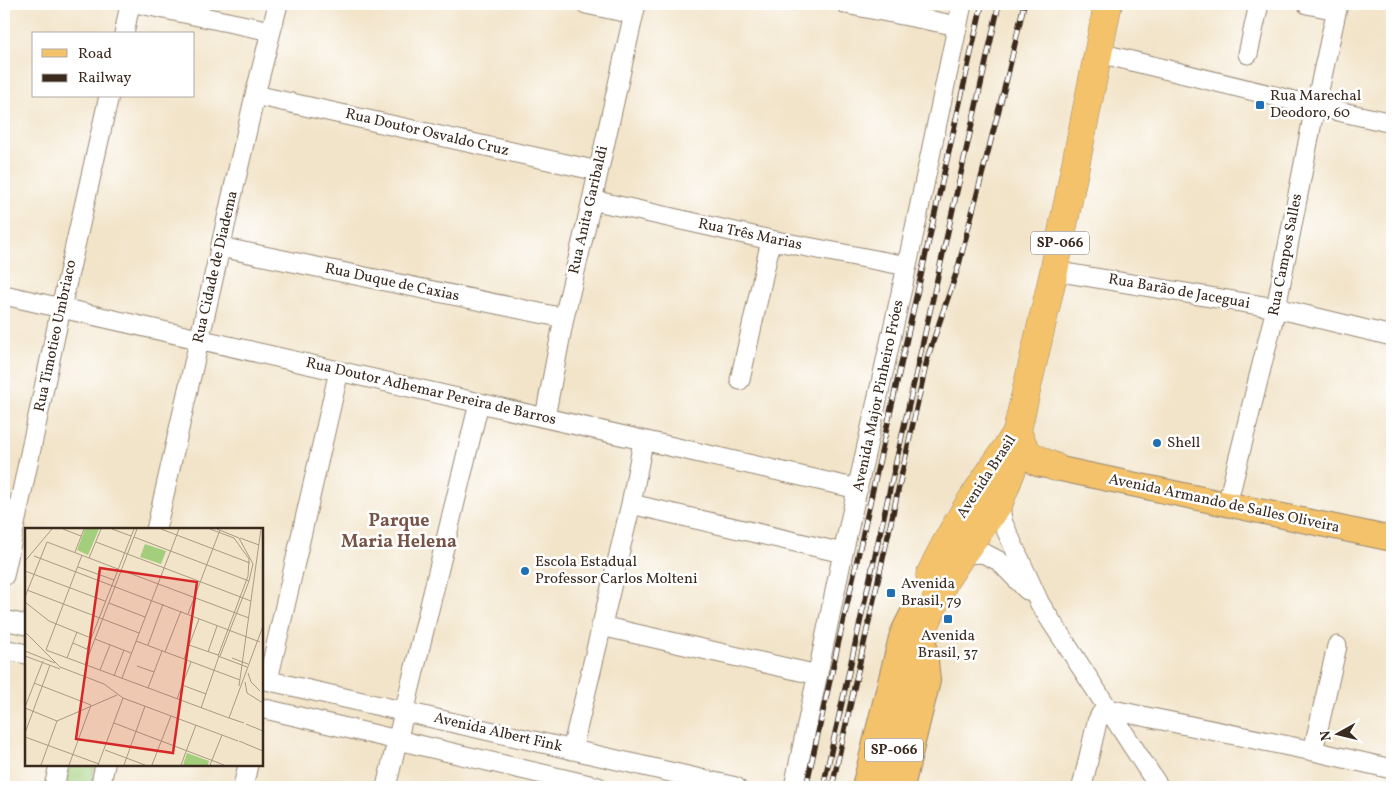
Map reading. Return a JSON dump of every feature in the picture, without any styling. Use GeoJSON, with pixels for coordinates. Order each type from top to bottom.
{"type":"FeatureCollection","features":[{"type":"Feature","properties":{"kind":"highway","name":"SP-066"},"geometry":{"type":"LineString","coordinates":[[1017,431],[1054,271],[1108,4]]}},
{"type":"Feature","properties":{"kind":"highway","name":"Avenida Brasil"},"geometry":{"type":"LineString","coordinates":[[917,623],[962,554],[999,503],[1005,463],[1017,431]]}},
{"type":"Feature","properties":{"kind":"highway"},"geometry":{"type":"LineString","coordinates":[[1017,431],[1023,448],[1027,453],[1056,467]]}},
{"type":"Feature","properties":{"kind":"highway","name":"Avenida Brasil"},"geometry":{"type":"LineString","coordinates":[[899,712],[917,623],[940,554],[1005,463]]}},
{"type":"Feature","properties":{"kind":"highway","name":"SP-066"},"geometry":{"type":"LineString","coordinates":[[886,787],[899,712]]}},
{"type":"Feature","properties":{"kind":"highway"},"geometry":{"type":"LineString","coordinates":[[878,787],[899,712]]}},
{"type":"Feature","properties":{"kind":"main road","name":"Avenida Armando de Salles Oliveira"},"geometry":{"type":"LineString","coordinates":[[1005,463],[1056,467],[1392,540]]}},
{"type":"Feature","properties":{"kind":"main road"},"geometry":{"type":"LineString","coordinates":[[999,503],[1010,487],[1020,479],[1056,467]]}},
{"type":"Feature","properties":{"kind":"main road","name":"Avenida Brasil"},"geometry":{"type":"LineString","coordinates":[[864,787],[902,634],[917,623],[928,681],[902,787]]}},
{"type":"Feature","properties":{"kind":"street"},"geometry":{"type":"LineString","coordinates":[[124,32],[130,4]]}},
{"type":"Feature","properties":{"kind":"street"},"geometry":{"type":"LineString","coordinates":[[140,4],[271,31]]}},
{"type":"Feature","properties":{"kind":"street","name":"Rua Cidade de Diadema"},"geometry":{"type":"LineString","coordinates":[[156,528],[255,95],[278,4]]}},
{"type":"Feature","properties":{"kind":"street"},"geometry":{"type":"LineString","coordinates":[[586,4],[635,9]]}},
{"type":"Feature","properties":{"kind":"street"},"geometry":{"type":"LineString","coordinates":[[846,4],[958,26]]}},
{"type":"Feature","properties":{"kind":"street","name":"Avenida Major Pinheiro Fróes"},"geometry":{"type":"LineString","coordinates":[[794,787],[843,553],[908,266],[962,4]]}},
{"type":"Feature","properties":{"kind":"street"},"geometry":{"type":"LineString","coordinates":[[1248,54],[1259,4]]}},
{"type":"Feature","properties":{"kind":"street"},"geometry":{"type":"LineString","coordinates":[[1307,4],[1337,7]]}},
{"type":"Feature","properties":{"kind":"street","name":"Rua Campos Salles"},"geometry":{"type":"LineString","coordinates":[[1227,505],[1276,308],[1315,106],[1337,7]]}},
{"type":"Feature","properties":{"kind":"street","name":"Rua Anita Garibaldi"},"geometry":{"type":"LineString","coordinates":[[545,417],[564,318],[635,9]]}},
{"type":"Feature","properties":{"kind":"street"},"geometry":{"type":"LineString","coordinates":[[1099,53],[1315,106],[1392,122]]}},
{"type":"Feature","properties":{"kind":"street","name":"Rua Doutor Osvaldo Cruz"},"geometry":{"type":"LineString","coordinates":[[255,95],[598,171]]}},
{"type":"Feature","properties":{"kind":"street","name":"Rua Timotieo Umbriaco"},"geometry":{"type":"LineString","coordinates":[[4,576],[110,98]]}},
{"type":"Feature","properties":{"kind":"street","name":"Rua Três Marias"},"geometry":{"type":"LineString","coordinates":[[592,200],[771,240],[908,266]]}},
{"type":"Feature","properties":{"kind":"street"},"geometry":{"type":"LineString","coordinates":[[740,380],[771,240]]}},
{"type":"Feature","properties":{"kind":"street","name":"Rua Duque de Caxias"},"geometry":{"type":"LineString","coordinates":[[220,247],[564,318]]}},
{"type":"Feature","properties":{"kind":"street","name":"Rua Barão de Jaceguai"},"geometry":{"type":"LineString","coordinates":[[1054,271],[1276,308],[1392,336]]}},
{"type":"Feature","properties":{"kind":"street","name":"Rua Doutor Adhemar Pereira de Barros"},"geometry":{"type":"LineString","coordinates":[[4,296],[545,417],[643,442],[858,489]]}},
{"type":"Feature","properties":{"kind":"street"},"geometry":{"type":"LineString","coordinates":[[265,680],[339,371]]}},
{"type":"Feature","properties":{"kind":"street"},"geometry":{"type":"LineString","coordinates":[[386,787],[479,403]]}},
{"type":"Feature","properties":{"kind":"street"},"geometry":{"type":"LineString","coordinates":[[572,750],[631,504],[643,442]]}},
{"type":"Feature","properties":{"kind":"street"},"geometry":{"type":"LineString","coordinates":[[999,503],[1003,523],[1040,604],[1159,787]]}},
{"type":"Feature","properties":{"kind":"street"},"geometry":{"type":"LineString","coordinates":[[631,504],[843,553]]}},
{"type":"Feature","properties":{"kind":"street"},"geometry":{"type":"LineString","coordinates":[[962,554],[983,553],[999,561],[1040,604]]}},
{"type":"Feature","properties":{"kind":"street"},"geometry":{"type":"LineString","coordinates":[[4,620],[25,625]]}},
{"type":"Feature","properties":{"kind":"street"},"geometry":{"type":"LineString","coordinates":[[601,626],[818,675]]}},
{"type":"Feature","properties":{"kind":"street"},"geometry":{"type":"LineString","coordinates":[[1313,751],[1337,646]]}},
{"type":"Feature","properties":{"kind":"street"},"geometry":{"type":"LineString","coordinates":[[4,649],[25,654]]}},
{"type":"Feature","properties":{"kind":"street","name":"Avenida Albert Fink"},"geometry":{"type":"LineString","coordinates":[[265,680],[572,750],[664,779],[736,787]]}},
{"type":"Feature","properties":{"kind":"street","name":"Avenida Albert Fink"},"geometry":{"type":"LineString","coordinates":[[262,708],[567,784],[598,787]]}},
{"type":"Feature","properties":{"kind":"street"},"geometry":{"type":"LineString","coordinates":[[1082,787],[1097,722],[1101,714],[1108,709],[1392,769]]}},
{"type":"Feature","properties":{"kind":"street"},"geometry":{"type":"LineString","coordinates":[[54,787],[59,766]]}},
{"type":"Feature","properties":{"kind":"street"},"geometry":{"type":"LineString","coordinates":[[100,787],[105,766]]}},
{"type":"Feature","properties":{"kind":"street"},"geometry":{"type":"LineString","coordinates":[[243,787],[248,766]]}},
{"type":"Feature","properties":{"kind":"green space"},"geometry":{"type":"Polygon","coordinates":[[[69,766],[95,766],[90,787],[64,787],[69,766]]]}},
{"type":"Feature","properties":{"kind":"railway"},"geometry":{"type":"LineString","coordinates":[[806,787],[982,4]]}},
{"type":"Feature","properties":{"kind":"railway"},"geometry":{"type":"LineString","coordinates":[[823,787],[999,4]]}},
{"type":"Feature","properties":{"kind":"railway"},"geometry":{"type":"LineString","coordinates":[[832,787],[928,356],[958,268],[1024,4]]}},
{"type":"Feature","properties":{"kind":"place","name":"Rua Marechal Deodoro, 60"},"geometry":{"type":"Point","coordinates":[1260,105]}},
{"type":"Feature","properties":{"kind":"place","name":"Shell"},"geometry":{"type":"Point","coordinates":[1157,443]}},
{"type":"Feature","properties":{"kind":"place","name":"Escola Estadual Professor Carlos Molteni"},"geometry":{"type":"Point","coordinates":[525,571]}},
{"type":"Feature","properties":{"kind":"place","name":"Avenida Brasil, 79"},"geometry":{"type":"Point","coordinates":[891,593]}},
{"type":"Feature","properties":{"kind":"place","name":"Avenida Brasil, 37"},"geometry":{"type":"Point","coordinates":[948,619]}},
{"type":"Feature","properties":{"kind":"district","name":"Parque Maria Helena"},"geometry":{"type":"Point","coordinates":[399,531]}}]}
